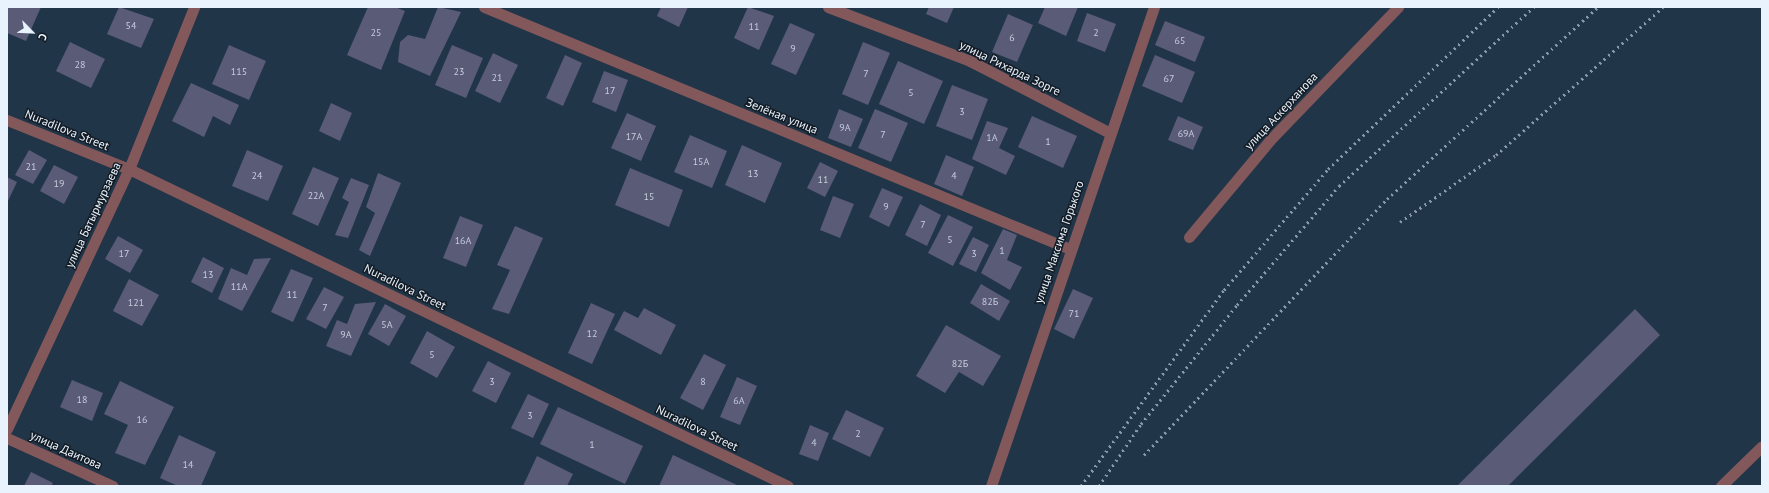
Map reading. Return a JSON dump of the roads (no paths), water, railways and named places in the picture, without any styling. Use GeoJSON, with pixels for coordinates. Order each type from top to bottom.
{"type":"FeatureCollection","features":[{"type":"Feature","properties":{"kind":"street","name":"улица Батырмурзаева"},"geometry":{"type":"LineString","coordinates":[[7,430],[129,169],[194,7]]}},
{"type":"Feature","properties":{"kind":"street","name":"Зелёная улица"},"geometry":{"type":"LineString","coordinates":[[484,7],[1070,249]]}},
{"type":"Feature","properties":{"kind":"street","name":"улица Рихарда Зорге"},"geometry":{"type":"LineString","coordinates":[[828,7],[970,61],[1110,133]]}},
{"type":"Feature","properties":{"kind":"street","name":"улица Максима Горького"},"geometry":{"type":"LineString","coordinates":[[991,486],[1070,249],[1154,7]]}},
{"type":"Feature","properties":{"kind":"street","name":"улица Аскерханова"},"geometry":{"type":"LineString","coordinates":[[1189,237],[1270,140],[1398,7]]}},
{"type":"Feature","properties":{"kind":"street","name":"Nuradilova Street"},"geometry":{"type":"LineString","coordinates":[[7,120],[129,169],[788,486]]}},
{"type":"Feature","properties":{"kind":"street","name":"улица Даитова"},"geometry":{"type":"LineString","coordinates":[[7,438],[113,486]]}},
{"type":"Feature","properties":{"kind":"street"},"geometry":{"type":"LineString","coordinates":[[1721,486],[1762,446]]}},
{"type":"Feature","properties":{"kind":"railway"},"geometry":{"type":"LineString","coordinates":[[1081,486],[1224,290],[1328,169],[1498,7]]}},
{"type":"Feature","properties":{"kind":"railway"},"geometry":{"type":"LineString","coordinates":[[1099,486],[1141,424],[1237,305],[1339,186],[1534,7]]}},
{"type":"Feature","properties":{"kind":"railway"},"geometry":{"type":"LineString","coordinates":[[1144,455],[1387,199],[1598,7]]}},
{"type":"Feature","properties":{"kind":"railway"},"geometry":{"type":"LineString","coordinates":[[1400,222],[1496,155],[1663,7]]}}]}
